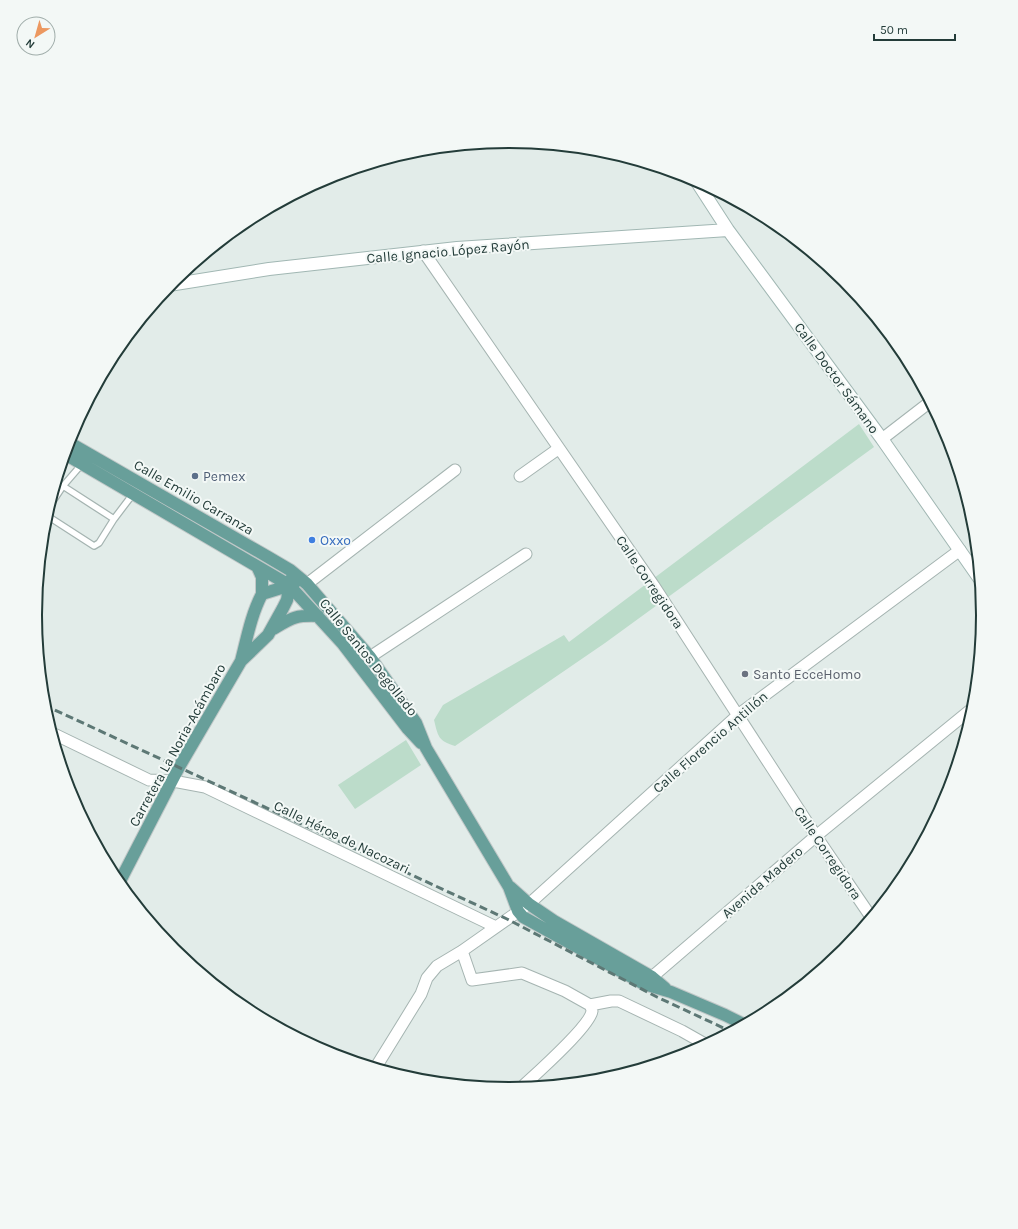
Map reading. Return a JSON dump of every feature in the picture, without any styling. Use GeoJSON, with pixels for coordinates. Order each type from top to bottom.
{"type":"FeatureCollection","features":[{"type":"Feature","properties":{"kind":"main road","name":"Calle Emilio Carranza"},"geometry":{"type":"LineString","coordinates":[[74,446],[290,570],[305,582]]}},
{"type":"Feature","properties":{"kind":"main road","name":"Calle Emilio Carranza"},"geometry":{"type":"LineString","coordinates":[[70,457],[289,585]]}},
{"type":"Feature","properties":{"kind":"main road"},"geometry":{"type":"LineString","coordinates":[[241,661],[254,608],[262,594],[262,577],[257,566]]}},
{"type":"Feature","properties":{"kind":"main road","name":"Carretera La Noria-Acámbaro"},"geometry":{"type":"LineString","coordinates":[[123,876],[179,767],[241,661],[268,635],[284,608],[287,600],[290,570]]}},
{"type":"Feature","properties":{"kind":"main road"},"geometry":{"type":"LineString","coordinates":[[262,594],[289,585],[305,582]]}},
{"type":"Feature","properties":{"kind":"main road","name":"Calle Santos Degollado"},"geometry":{"type":"LineString","coordinates":[[305,582],[370,657],[416,723],[426,748],[509,887],[518,911]]}},
{"type":"Feature","properties":{"kind":"main road","name":"Calle Santos Degollado"},"geometry":{"type":"LineString","coordinates":[[289,585],[343,644],[408,729],[426,748]]}},
{"type":"Feature","properties":{"kind":"main road"},"geometry":{"type":"LineString","coordinates":[[272,629],[293,617],[306,615],[318,616]]}},
{"type":"Feature","properties":{"kind":"main road","name":"Calle Santos Degollado"},"geometry":{"type":"LineString","coordinates":[[509,887],[529,904]]}},
{"type":"Feature","properties":{"kind":"main road"},"geometry":{"type":"LineString","coordinates":[[529,904],[648,981]]}},
{"type":"Feature","properties":{"kind":"main road"},"geometry":{"type":"LineString","coordinates":[[518,911],[532,922],[648,981],[738,1021]]}},
{"type":"Feature","properties":{"kind":"street","name":"Calle Doctor Sámano"},"geometry":{"type":"LineString","coordinates":[[702,189],[728,230],[882,439],[974,570]]}},
{"type":"Feature","properties":{"kind":"street","name":"Calle Ignacio López Rayón"},"geometry":{"type":"LineString","coordinates":[[180,283],[268,269],[423,251],[728,230]]}},
{"type":"Feature","properties":{"kind":"street","name":"Calle Corregidora"},"geometry":{"type":"LineString","coordinates":[[423,251],[558,449],[654,586],[816,836],[868,912]]}},
{"type":"Feature","properties":{"kind":"street"},"geometry":{"type":"LineString","coordinates":[[882,439],[926,405]]}},
{"type":"Feature","properties":{"kind":"street"},"geometry":{"type":"LineString","coordinates":[[520,476],[558,449]]}},
{"type":"Feature","properties":{"kind":"street"},"geometry":{"type":"LineString","coordinates":[[305,582],[455,470]]}},
{"type":"Feature","properties":{"kind":"street","name":"Calle Florencio Antillón"},"geometry":{"type":"LineString","coordinates":[[378,1063],[421,994],[427,978],[437,966],[462,951],[529,904],[738,715],[960,550]]}},
{"type":"Feature","properties":{"kind":"street"},"geometry":{"type":"LineString","coordinates":[[370,657],[526,554]]}},
{"type":"Feature","properties":{"kind":"street","name":"Avenida Madero"},"geometry":{"type":"LineString","coordinates":[[648,981],[816,836],[965,714]]}},
{"type":"Feature","properties":{"kind":"street","name":"Calle Héroe de Nacozari"},"geometry":{"type":"LineString","coordinates":[[58,736],[150,780],[173,781],[205,787],[496,927]]}},
{"type":"Feature","properties":{"kind":"street"},"geometry":{"type":"LineString","coordinates":[[462,951],[472,980],[522,973],[565,991],[590,1005],[611,1001],[619,1002],[682,1031],[699,1041]]}},
{"type":"Feature","properties":{"kind":"street"},"geometry":{"type":"LineString","coordinates":[[528,1081],[572,1039],[589,1019],[592,1011],[590,1005]]}},
{"type":"Feature","properties":{"kind":"lane"},"geometry":{"type":"LineString","coordinates":[[58,493],[82,463]]}},
{"type":"Feature","properties":{"kind":"lane"},"geometry":{"type":"LineString","coordinates":[[63,486],[114,518]]}},
{"type":"Feature","properties":{"kind":"lane"},"geometry":{"type":"LineString","coordinates":[[52,519],[94,546],[99,543],[114,518],[133,494]]}},
{"type":"Feature","properties":{"kind":"green space"},"geometry":{"type":"Polygon","coordinates":[[[859,424],[874,447],[605,643],[455,746],[442,740],[434,720],[443,705],[564,635],[569,642],[859,424]]]}},
{"type":"Feature","properties":{"kind":"green space"},"geometry":{"type":"Polygon","coordinates":[[[406,740],[421,765],[355,809],[338,785],[406,740]]]}},
{"type":"Feature","properties":{"kind":"railway"},"geometry":{"type":"LineString","coordinates":[[52,709],[507,919],[657,997],[724,1028]]}},
{"type":"Feature","properties":{"kind":"place","name":"Pemex"},"geometry":{"type":"Point","coordinates":[195,476]}},
{"type":"Feature","properties":{"kind":"place","name":"Oxxo"},"geometry":{"type":"Point","coordinates":[312,540]}},
{"type":"Feature","properties":{"kind":"place","name":"Santo EcceHomo"},"geometry":{"type":"Point","coordinates":[745,674]}}]}
